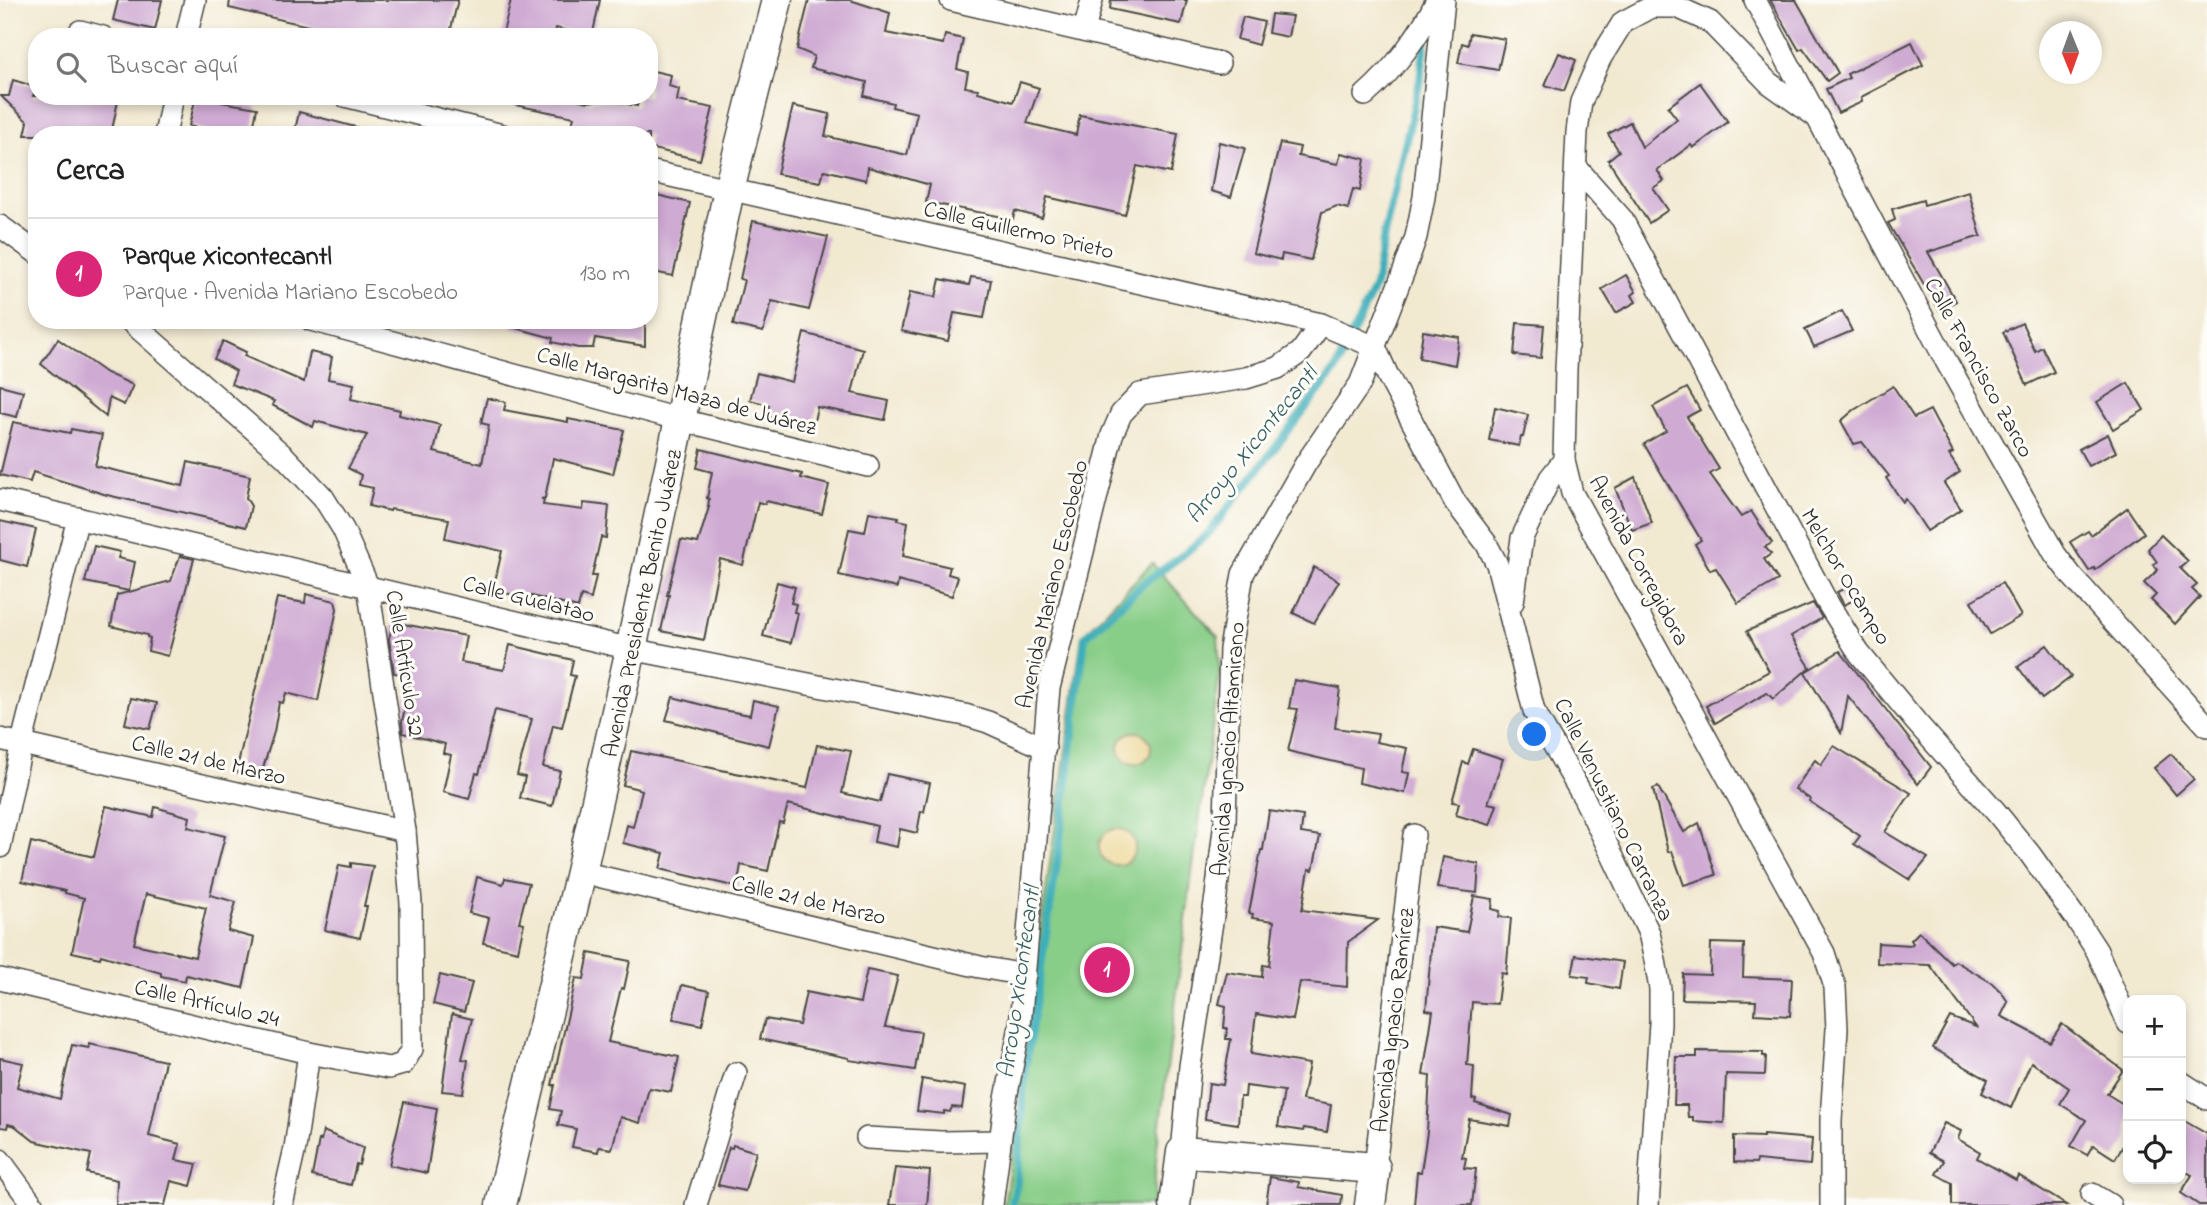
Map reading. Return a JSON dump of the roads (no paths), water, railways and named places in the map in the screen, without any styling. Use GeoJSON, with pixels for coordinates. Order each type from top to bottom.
{"type":"FeatureCollection","features":[{"type":"Feature","properties":{"kind":"street"},"geometry":{"type":"LineString","coordinates":[[188,28],[195,0]]}},
{"type":"Feature","properties":{"kind":"street","name":"Avenida Presidente Benito Juárez"},"geometry":{"type":"LineString","coordinates":[[501,1205],[581,872],[729,190],[777,0]]}},
{"type":"Feature","properties":{"kind":"street"},"geometry":{"type":"LineString","coordinates":[[951,0],[1219,63]]}},
{"type":"Feature","properties":{"kind":"street"},"geometry":{"type":"LineString","coordinates":[[1084,31],[1092,0]]}},
{"type":"Feature","properties":{"kind":"street"},"geometry":{"type":"LineString","coordinates":[[1365,95],[1385,78],[1428,18],[1437,0]]}},
{"type":"Feature","properties":{"kind":"street","name":"Avenida Ignacio Altamirano"},"geometry":{"type":"LineString","coordinates":[[1175,1205],[1190,1066],[1222,846],[1230,649],[1243,574],[1306,463],[1360,384],[1416,237],[1424,197],[1444,0]]}},
{"type":"Feature","properties":{"kind":"street","name":"Calle Francisco Zarco"},"geometry":{"type":"LineString","coordinates":[[1755,0],[1946,361],[2055,554],[2207,726]]}},
{"type":"Feature","properties":{"kind":"street","name":"Avenida Corregidora"},"geometry":{"type":"LineString","coordinates":[[1818,118],[1769,83],[1710,22],[1677,7],[1651,7],[1623,22],[1600,59],[1581,102],[1577,132],[1564,460],[1572,493],[1824,953],[1835,987],[1837,1029],[1831,1120],[1831,1205]]}},
{"type":"Feature","properties":{"kind":"street"},"geometry":{"type":"LineString","coordinates":[[167,126],[171,105]]}},
{"type":"Feature","properties":{"kind":"street"},"geometry":{"type":"LineString","coordinates":[[381,105],[466,126]]}},
{"type":"Feature","properties":{"kind":"street","name":"Melchor Ocampo"},"geometry":{"type":"LineString","coordinates":[[1576,167],[1622,219],[1827,602],[1859,653],[2030,854],[2096,951],[2123,1012]]}},
{"type":"Feature","properties":{"kind":"street","name":"Calle Guillermo Prieto"},"geometry":{"type":"LineString","coordinates":[[658,173],[1321,324],[1375,347]]}},
{"type":"Feature","properties":{"kind":"street"},"geometry":{"type":"LineString","coordinates":[[0,226],[28,246]]}},
{"type":"Feature","properties":{"kind":"street","name":"Avenida Mariano Escobedo"},"geometry":{"type":"LineString","coordinates":[[992,1205],[1005,1104],[1020,1026],[1049,688],[1112,435],[1121,414],[1140,394],[1246,378],[1278,368],[1301,352],[1321,324]]}},
{"type":"Feature","properties":{"kind":"street","name":"Calle Artículo 32"},"geometry":{"type":"LineString","coordinates":[[140,329],[285,457],[323,497],[343,529],[368,586],[405,831],[411,903],[412,1049],[403,1064]]}},
{"type":"Feature","properties":{"kind":"street","name":"Calle Margarita Maza de Juárez"},"geometry":{"type":"LineString","coordinates":[[343,329],[681,420],[867,466]]}},
{"type":"Feature","properties":{"kind":"street","name":"Calle Venustiano Carranza"},"geometry":{"type":"LineString","coordinates":[[1375,347],[1455,502],[1486,543],[1497,564],[1534,711],[1590,810],[1648,933],[1660,989],[1648,1205]]}},
{"type":"Feature","properties":{"kind":"street"},"geometry":{"type":"LineString","coordinates":[[1508,609],[1513,602],[1522,538],[1550,478],[1564,460]]}},
{"type":"Feature","properties":{"kind":"street","name":"Calle Guelatao"},"geometry":{"type":"LineString","coordinates":[[0,499],[631,649],[965,715],[988,722],[1045,748]]}},
{"type":"Feature","properties":{"kind":"street"},"geometry":{"type":"LineString","coordinates":[[0,847],[22,742],[78,518]]}},
{"type":"Feature","properties":{"kind":"street","name":"Calle 21 de Marzo"},"geometry":{"type":"LineString","coordinates":[[0,738],[405,831]]}},
{"type":"Feature","properties":{"kind":"street","name":"Avenida Ignacio Ramírez"},"geometry":{"type":"LineString","coordinates":[[1370,1205],[1414,835]]}},
{"type":"Feature","properties":{"kind":"street","name":"Calle 21 de Marzo"},"geometry":{"type":"LineString","coordinates":[[581,872],[981,967],[1025,975]]}},
{"type":"Feature","properties":{"kind":"street","name":"Calle Artículo 24"},"geometry":{"type":"LineString","coordinates":[[0,979],[309,1053],[389,1069],[403,1064]]}},
{"type":"Feature","properties":{"kind":"street"},"geometry":{"type":"LineString","coordinates":[[282,1205],[295,1148],[309,1053]]}},
{"type":"Feature","properties":{"kind":"street"},"geometry":{"type":"LineString","coordinates":[[696,1205],[736,1073]]}},
{"type":"Feature","properties":{"kind":"street"},"geometry":{"type":"LineString","coordinates":[[2186,1085],[2207,1099]]}},
{"type":"Feature","properties":{"kind":"street"},"geometry":{"type":"LineString","coordinates":[[867,1138],[941,1142],[1000,1141]]}},
{"type":"Feature","properties":{"kind":"street"},"geometry":{"type":"LineString","coordinates":[[1182,1152],[1375,1168]]}},
{"type":"Feature","properties":{"kind":"street"},"geometry":{"type":"LineString","coordinates":[[0,1160],[33,1205]]}},
{"type":"Feature","properties":{"kind":"waterway","name":"Arroyo Xicontecantl"},"geometry":{"type":"LineString","coordinates":[[1012,1205],[1017,1182],[1025,1070],[1057,863],[1085,637],[1144,583],[1209,533],[1336,369],[1375,286],[1384,235],[1420,81],[1427,30]]}},
{"type":"Feature","properties":{"kind":"place","name":"Parque Xicontecantl"},"geometry":{"type":"Point","coordinates":[1107,970]}}]}
